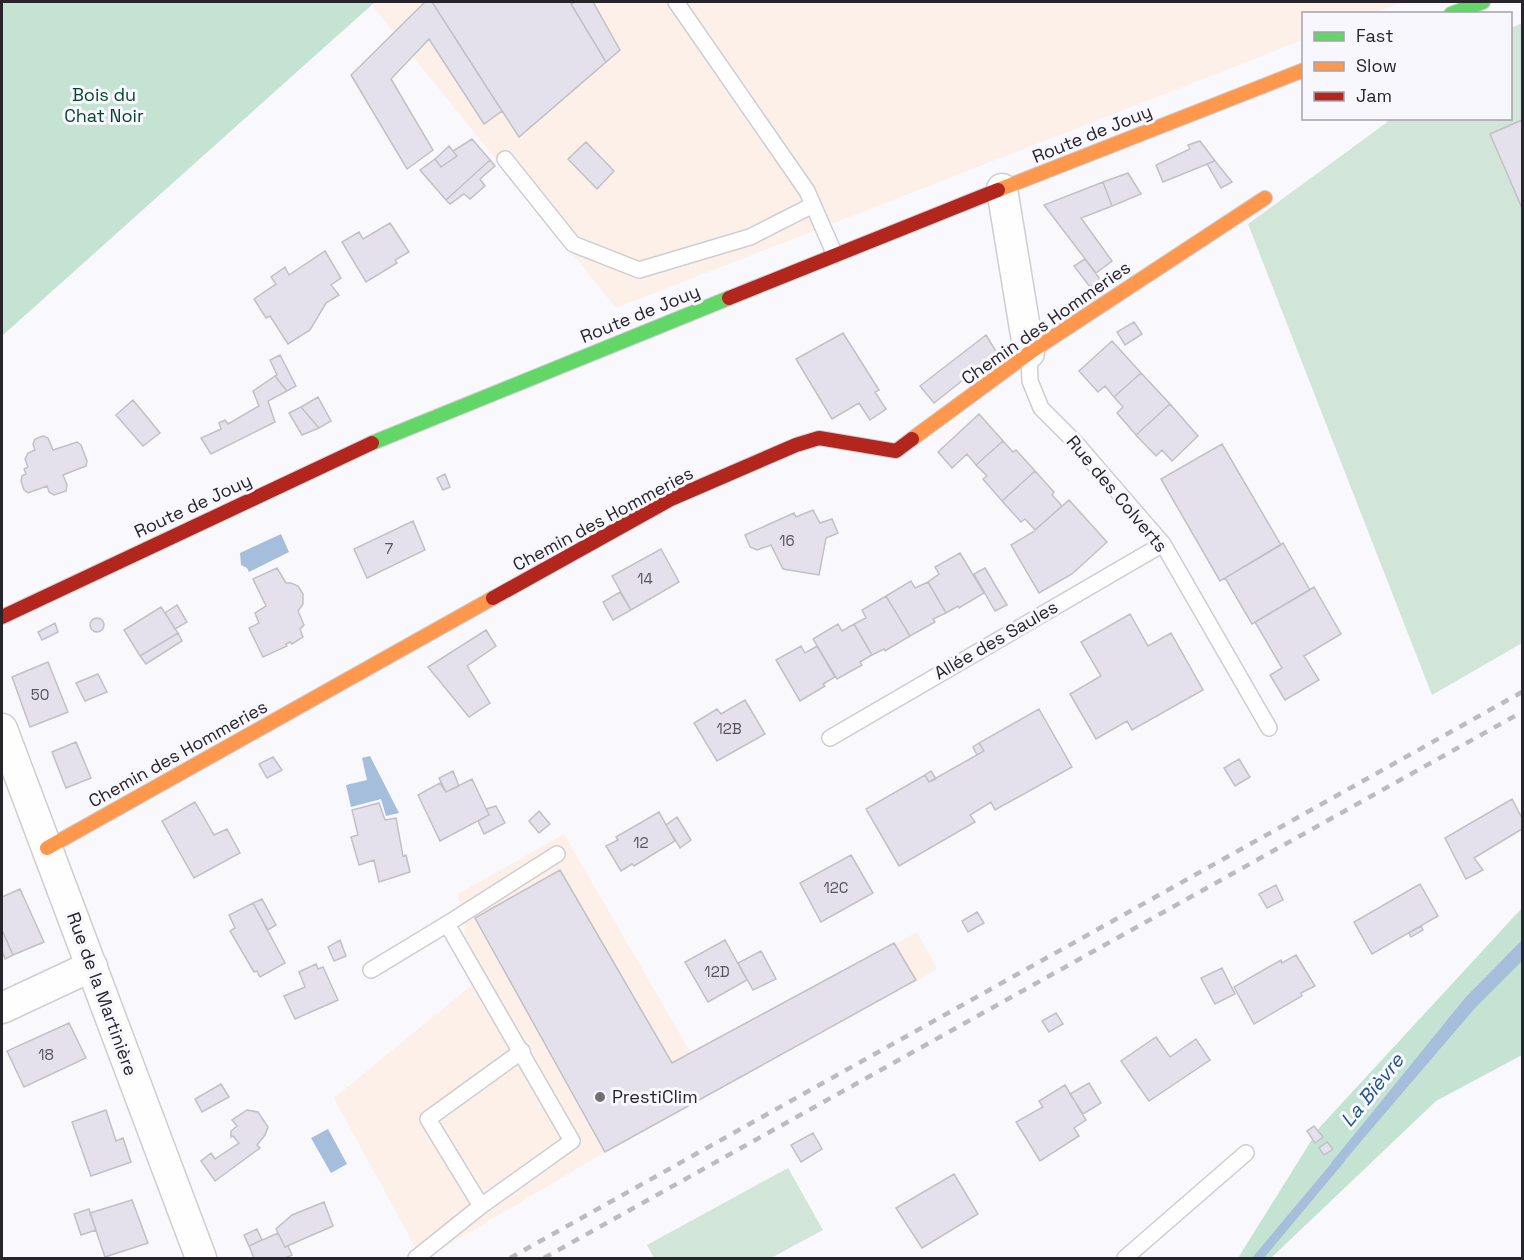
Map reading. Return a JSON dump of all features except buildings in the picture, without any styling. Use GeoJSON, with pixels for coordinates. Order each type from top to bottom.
{"type":"FeatureCollection","features":[{"type":"Feature","properties":{"kind":"main road"},"geometry":{"type":"LineString","coordinates":[[1453,9],[1483,2]]}},
{"type":"Feature","properties":{"kind":"main road","name":"Route de Jouy"},"geometry":{"type":"LineString","coordinates":[[2,616],[355,450],[835,255],[1302,71]]}},
{"type":"Feature","properties":{"kind":"main road","name":"Chemin des Hommeries"},"geometry":{"type":"LineString","coordinates":[[47,848],[671,499],[796,445],[819,438],[896,451],[1029,353],[1265,198]]}},
{"type":"Feature","properties":{"kind":"street"},"geometry":{"type":"LineString","coordinates":[[1002,189],[1029,353]]}},
{"type":"Feature","properties":{"kind":"street","name":"Rue de la Martinière"},"geometry":{"type":"LineString","coordinates":[[2,729],[201,1258]]}},
{"type":"Feature","properties":{"kind":"street"},"geometry":{"type":"LineString","coordinates":[[2,1008],[92,966]]}},
{"type":"Feature","properties":{"kind":"lane"},"geometry":{"type":"LineString","coordinates":[[676,2],[807,191],[835,255]]}},
{"type":"Feature","properties":{"kind":"lane"},"geometry":{"type":"LineString","coordinates":[[505,159],[573,244],[639,270],[750,237],[813,205]]}},
{"type":"Feature","properties":{"kind":"lane","name":"Rue des Colverts"},"geometry":{"type":"LineString","coordinates":[[1029,353],[1030,381],[1041,408],[1074,441],[1163,544],[1269,728]]}},
{"type":"Feature","properties":{"kind":"lane","name":"Allée des Saules"},"geometry":{"type":"LineString","coordinates":[[830,738],[1163,544]]}},
{"type":"Feature","properties":{"kind":"lane"},"geometry":{"type":"LineString","coordinates":[[370,970],[557,855]]}},
{"type":"Feature","properties":{"kind":"lane"},"geometry":{"type":"LineString","coordinates":[[416,1258],[481,1206],[572,1141],[447,924]]}},
{"type":"Feature","properties":{"kind":"lane"},"geometry":{"type":"LineString","coordinates":[[481,1206],[428,1119],[522,1052]]}},
{"type":"Feature","properties":{"kind":"lane"},"geometry":{"type":"LineString","coordinates":[[1125,1258],[1246,1153]]}},
{"type":"Feature","properties":{"kind":"shaded area"},"geometry":{"type":"Polygon","coordinates":[[[375,2],[1403,2],[1376,12],[1302,12],[1302,40],[616,308],[372,5],[375,2]]]}},
{"type":"Feature","properties":{"kind":"shaded area"},"geometry":{"type":"Polygon","coordinates":[[[564,834],[692,1055],[917,932],[937,969],[605,1152],[426,1258],[421,1258],[334,1098],[473,984],[458,894],[564,834]]]}},
{"type":"Feature","properties":{"kind":"green space","name":"Bois du Chat Noir"},"geometry":{"type":"Polygon","coordinates":[[[2,2],[375,2],[2,336],[2,2]]]}},
{"type":"Feature","properties":{"kind":"green space"},"geometry":{"type":"Polygon","coordinates":[[[1522,23],[1522,643],[1432,695],[1248,224],[1388,120],[1512,120],[1512,28],[1522,23]]]}},
{"type":"Feature","properties":{"kind":"green space"},"geometry":{"type":"Polygon","coordinates":[[[1522,908],[1522,1055],[1436,1101],[1271,1258],[1238,1258],[1319,1128],[1522,908]]]}},
{"type":"Feature","properties":{"kind":"green space"},"geometry":{"type":"Polygon","coordinates":[[[788,1168],[823,1230],[771,1258],[654,1258],[647,1245],[788,1168]]]}},
{"type":"Feature","properties":{"kind":"water"},"geometry":{"type":"Polygon","coordinates":[[[281,534],[289,552],[249,572],[241,565],[240,553],[281,534]]]}},
{"type":"Feature","properties":{"kind":"water"},"geometry":{"type":"Polygon","coordinates":[[[370,756],[399,813],[386,816],[381,799],[351,807],[346,785],[367,780],[362,758],[370,756]]]}},
{"type":"Feature","properties":{"kind":"water"},"geometry":{"type":"Polygon","coordinates":[[[1522,940],[1522,961],[1475,1008],[1351,1153],[1345,1146],[1465,998],[1522,940]]]}},
{"type":"Feature","properties":{"kind":"water"},"geometry":{"type":"Polygon","coordinates":[[[328,1129],[347,1164],[331,1173],[311,1138],[328,1129]]]}},
{"type":"Feature","properties":{"kind":"water"},"geometry":{"type":"Polygon","coordinates":[[[1340,1153],[1345,1161],[1264,1258],[1252,1258],[1340,1153]]]}},
{"type":"Feature","properties":{"kind":"waterway","name":"La Bièvre"},"geometry":{"type":"LineString","coordinates":[[1336,1164],[1356,1140]]}},
{"type":"Feature","properties":{"kind":"railway"},"geometry":{"type":"LineString","coordinates":[[510,1258],[1522,692]]}},
{"type":"Feature","properties":{"kind":"railway"},"geometry":{"type":"LineString","coordinates":[[544,1258],[1522,712]]}},
{"type":"Feature","properties":{"kind":"traffic: fast"},"geometry":{"type":"LineString","coordinates":[[1456,12],[1483,2]]}},
{"type":"Feature","properties":{"kind":"traffic: fast"},"geometry":{"type":"LineString","coordinates":[[372,443],[729,298]]}},
{"type":"Feature","properties":{"kind":"traffic: slow"},"geometry":{"type":"LineString","coordinates":[[998,190],[1302,71]]}},
{"type":"Feature","properties":{"kind":"traffic: slow"},"geometry":{"type":"LineString","coordinates":[[912,439],[1029,353],[1265,198]]}},
{"type":"Feature","properties":{"kind":"traffic: slow"},"geometry":{"type":"LineString","coordinates":[[47,848],[493,598]]}},
{"type":"Feature","properties":{"kind":"traffic: jam"},"geometry":{"type":"LineString","coordinates":[[729,298],[998,190]]}},
{"type":"Feature","properties":{"kind":"traffic: jam"},"geometry":{"type":"LineString","coordinates":[[493,598],[671,499],[796,445],[819,438],[896,451],[912,439]]}},
{"type":"Feature","properties":{"kind":"traffic: jam"},"geometry":{"type":"LineString","coordinates":[[2,617],[372,443]]}},
{"type":"Feature","properties":{"kind":"place","name":"PrestiClim"},"geometry":{"type":"Point","coordinates":[600,1097]}}]}
